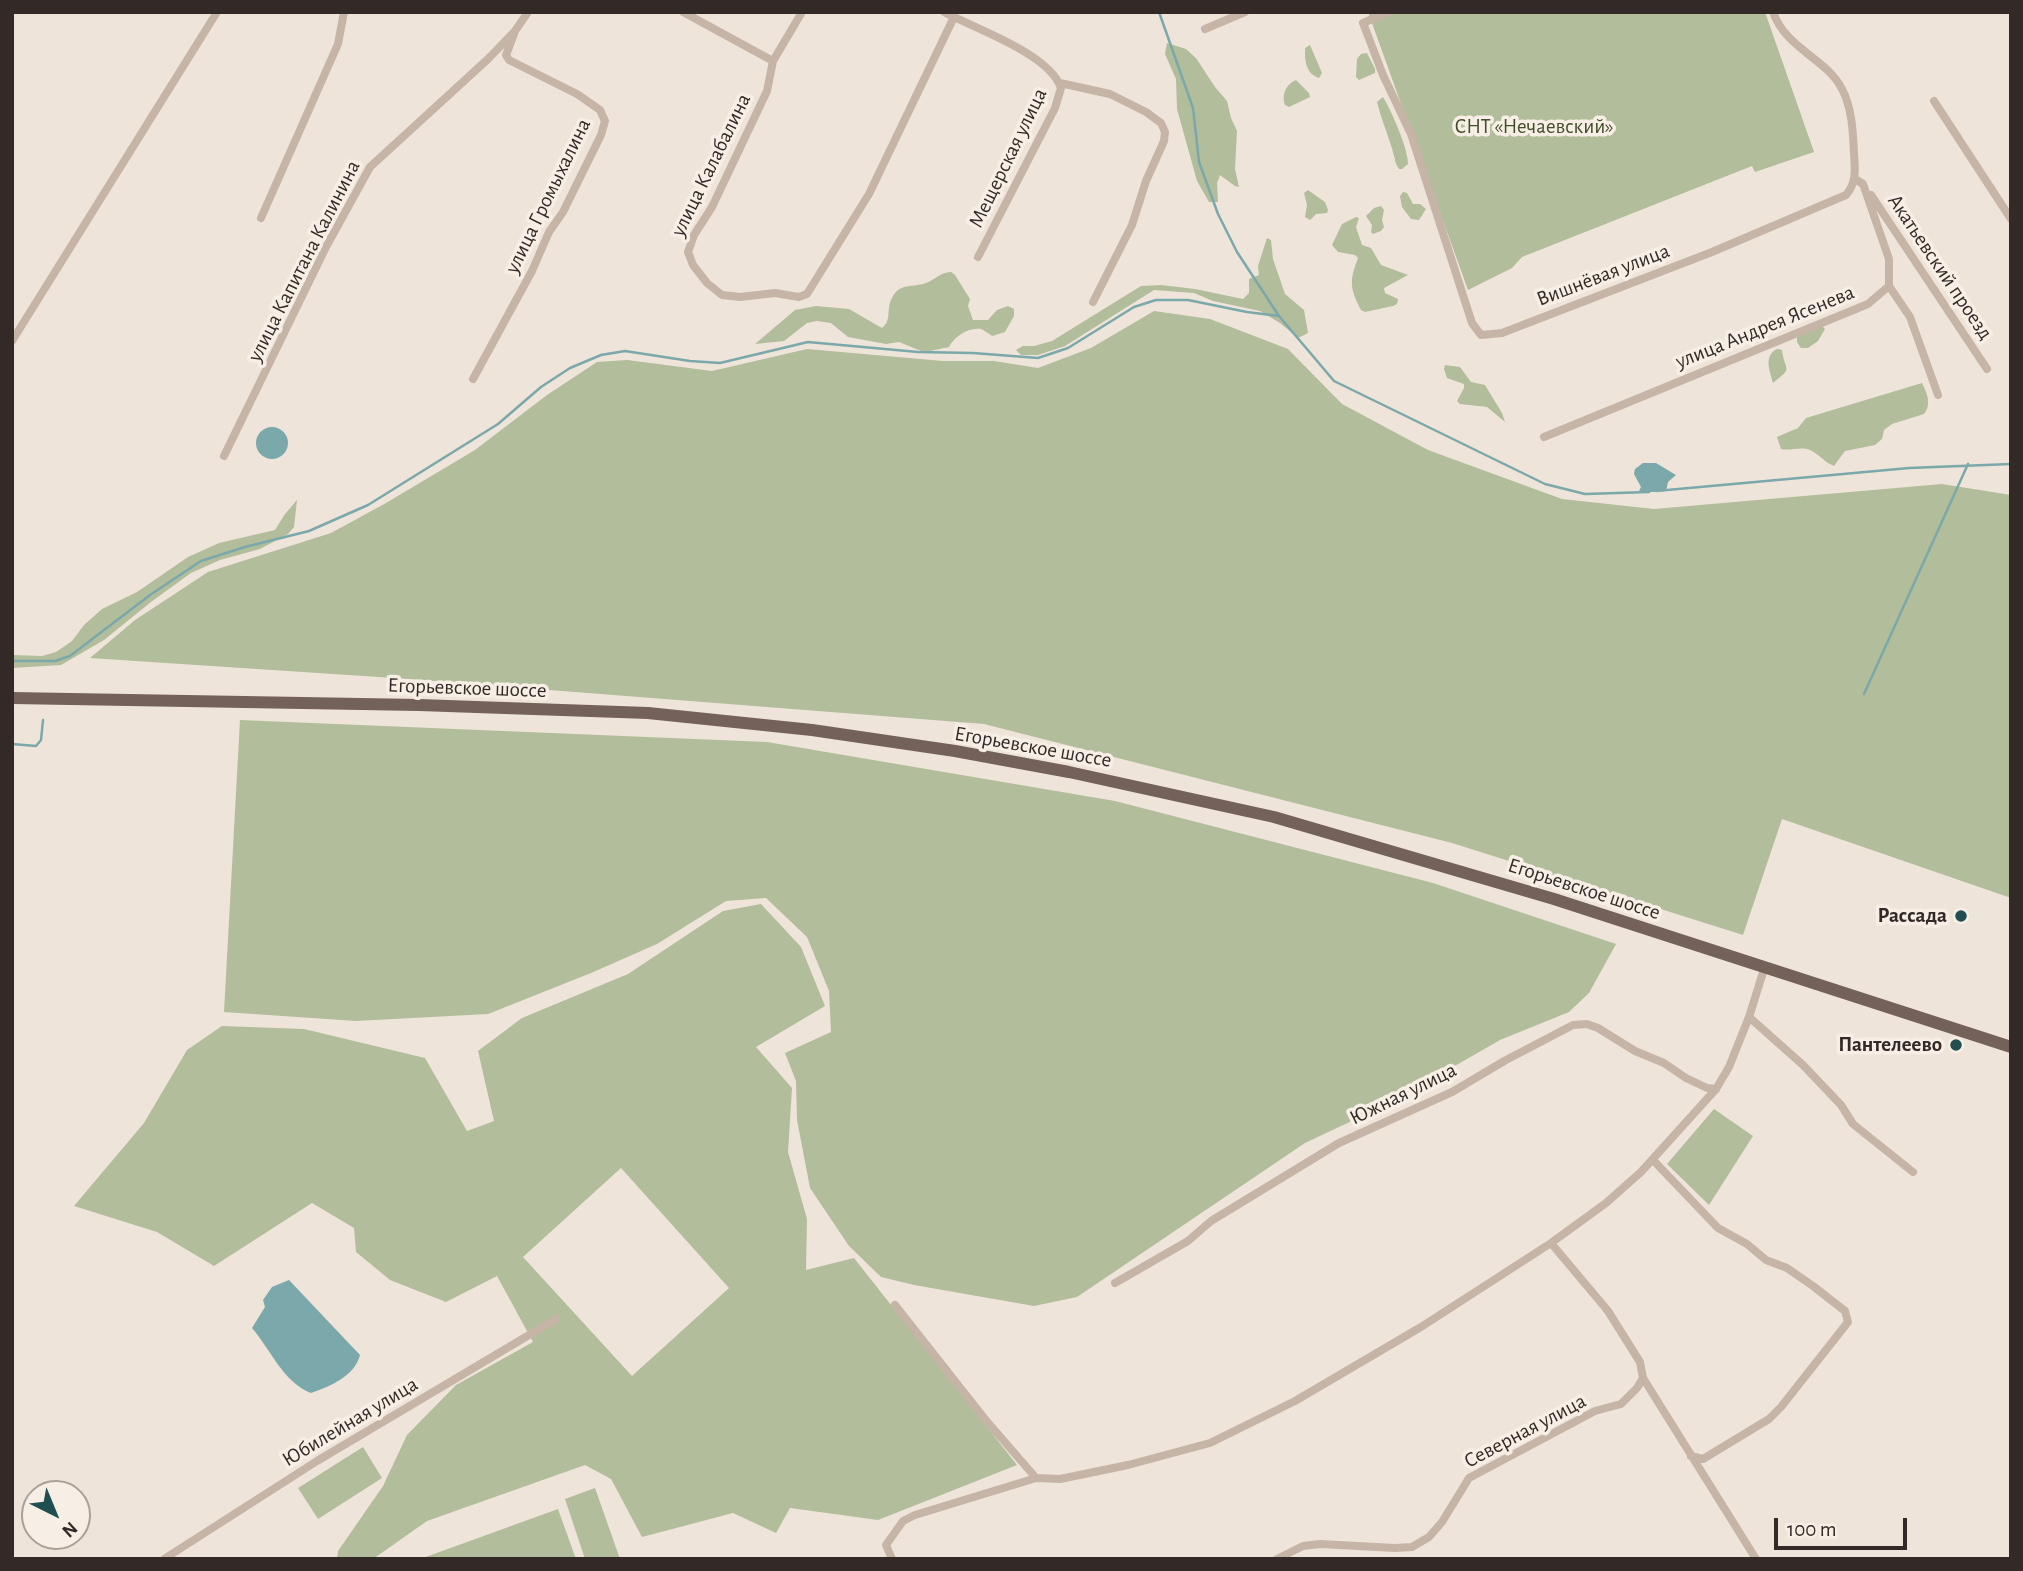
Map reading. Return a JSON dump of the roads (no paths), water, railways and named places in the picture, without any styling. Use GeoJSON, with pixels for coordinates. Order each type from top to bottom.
{"type":"FeatureCollection","features":[{"type":"Feature","properties":{"kind":"main road","name":"Егорьевское шоссе"},"geometry":{"type":"LineString","coordinates":[[12,698],[419,705],[648,713],[811,730],[955,751],[1069,772],[1274,817],[1492,880],[2011,1046]]}},
{"type":"Feature","properties":{"kind":"street"},"geometry":{"type":"LineString","coordinates":[[12,341],[217,12]]}},
{"type":"Feature","properties":{"kind":"street"},"geometry":{"type":"LineString","coordinates":[[261,218],[338,44],[344,12]]}},
{"type":"Feature","properties":{"kind":"street","name":"улица Капитана Калинина"},"geometry":{"type":"LineString","coordinates":[[225,456],[360,181],[380,156],[515,31],[528,12]]}},
{"type":"Feature","properties":{"kind":"street"},"geometry":{"type":"LineString","coordinates":[[683,12],[773,61]]}},
{"type":"Feature","properties":{"kind":"street","name":"улица Калабалина"},"geometry":{"type":"LineString","coordinates":[[802,12],[773,61],[767,90],[688,252],[693,265],[707,283],[722,295],[740,297],[775,293],[799,298],[807,294],[869,194],[954,17]]}},
{"type":"Feature","properties":{"kind":"street"},"geometry":{"type":"LineString","coordinates":[[944,12],[1039,60],[1060,83]]}},
{"type":"Feature","properties":{"kind":"street"},"geometry":{"type":"LineString","coordinates":[[1205,29],[1245,12]]}},
{"type":"Feature","properties":{"kind":"street","name":"Вишнёвая улица"},"geometry":{"type":"LineString","coordinates":[[1388,12],[1363,23],[1383,75],[1411,134],[1472,323],[1481,335],[1502,332],[1725,247],[1846,195],[1859,182]]}},
{"type":"Feature","properties":{"kind":"street"},"geometry":{"type":"LineString","coordinates":[[1773,12],[1783,33],[1835,79],[1842,89],[1852,123],[1859,182],[1889,259],[1889,286],[1910,317],[1938,395]]}},
{"type":"Feature","properties":{"kind":"street","name":"улица Громыхалина"},"geometry":{"type":"LineString","coordinates":[[473,379],[563,212],[601,135],[605,121],[600,110],[577,94],[509,60],[506,55],[515,31]]}},
{"type":"Feature","properties":{"kind":"street","name":"Мещерская улица"},"geometry":{"type":"LineString","coordinates":[[978,257],[1055,108],[1061,91],[1060,83],[1110,94],[1146,112],[1161,123],[1165,132],[1132,225],[1093,302]]}},
{"type":"Feature","properties":{"kind":"street"},"geometry":{"type":"LineString","coordinates":[[1934,101],[2011,219]]}},
{"type":"Feature","properties":{"kind":"street","name":"Акатьевский проезд"},"geometry":{"type":"LineString","coordinates":[[1859,182],[1987,369]]}},
{"type":"Feature","properties":{"kind":"street","name":"улица Андрея Ясенева"},"geometry":{"type":"LineString","coordinates":[[1544,437],[1868,304],[1889,286]]}},
{"type":"Feature","properties":{"kind":"street"},"geometry":{"type":"LineString","coordinates":[[892,1559],[886,1545],[903,1521],[1036,1478],[1060,1479],[1128,1465],[1210,1443],[1295,1401],[1421,1327],[1551,1243],[1606,1203],[1653,1160],[1716,1089],[1749,1017],[1765,966]]}},
{"type":"Feature","properties":{"kind":"street"},"geometry":{"type":"LineString","coordinates":[[1749,1017],[1803,1065],[1841,1105],[1853,1124],[1913,1172]]}},
{"type":"Feature","properties":{"kind":"street","name":"Южная улица"},"geometry":{"type":"LineString","coordinates":[[1115,1283],[1188,1241],[1212,1221],[1339,1143],[1452,1093],[1506,1060],[1573,1025],[1587,1024],[1598,1028],[1635,1051],[1664,1063],[1686,1078],[1707,1088],[1716,1089]]}},
{"type":"Feature","properties":{"kind":"street"},"geometry":{"type":"LineString","coordinates":[[1653,1160],[1718,1228],[1747,1244],[1766,1260],[1787,1268],[1804,1280],[1845,1311],[1848,1322],[1782,1407],[1769,1419],[1703,1459],[1691,1456]]}},
{"type":"Feature","properties":{"kind":"street"},"geometry":{"type":"LineString","coordinates":[[1551,1243],[1608,1311],[1640,1362],[1643,1378],[1756,1559]]}},
{"type":"Feature","properties":{"kind":"street"},"geometry":{"type":"LineString","coordinates":[[895,1305],[984,1418],[1036,1478]]}},
{"type":"Feature","properties":{"kind":"street","name":"Юбилейная улица"},"geometry":{"type":"LineString","coordinates":[[164,1559],[317,1461],[556,1319]]}},
{"type":"Feature","properties":{"kind":"street","name":"Северная улица"},"geometry":{"type":"LineString","coordinates":[[1277,1559],[1303,1546],[1320,1544],[1412,1547],[1429,1537],[1442,1522],[1469,1478],[1595,1411],[1621,1404],[1643,1378]]}},
{"type":"Feature","properties":{"kind":"water"},"geometry":{"type":"Polygon","coordinates":[[[272,427],[284,431],[288,443],[284,455],[272,459],[260,455],[256,443],[260,431],[272,427]]]}},
{"type":"Feature","properties":{"kind":"water"},"geometry":{"type":"Polygon","coordinates":[[[1643,463],[1656,463],[1676,475],[1668,482],[1666,491],[1638,493],[1641,487],[1634,474],[1635,469],[1643,463]]]}},
{"type":"Feature","properties":{"kind":"water"},"geometry":{"type":"Polygon","coordinates":[[[289,1280],[360,1355],[347,1375],[311,1393],[301,1388],[285,1373],[252,1328],[265,1307],[263,1300],[272,1287],[289,1280]]]}},
{"type":"Feature","properties":{"kind":"waterway"},"geometry":{"type":"LineString","coordinates":[[1159,12],[1193,108],[1199,162],[1218,214],[1237,252],[1279,316],[1334,381],[1545,484],[1585,494],[1649,492]]}},
{"type":"Feature","properties":{"kind":"waterway"},"geometry":{"type":"LineString","coordinates":[[12,661],[55,661],[70,656],[150,595],[201,561],[309,531],[368,505],[498,424],[541,387],[570,368],[601,355],[625,351],[720,363],[808,342],[918,352],[1038,358],[1068,348],[1134,307],[1156,300],[1188,300],[1279,316]]}},
{"type":"Feature","properties":{"kind":"waterway"},"geometry":{"type":"LineString","coordinates":[[1864,694],[1968,464]]}},
{"type":"Feature","properties":{"kind":"waterway"},"geometry":{"type":"LineString","coordinates":[[1656,491],[1909,468],[2011,464]]}},
{"type":"Feature","properties":{"kind":"waterway"},"geometry":{"type":"LineString","coordinates":[[12,744],[36,746],[41,740],[43,720]]}},
{"type":"Feature","properties":{"kind":"place","name":"Рассада"},"geometry":{"type":"Point","coordinates":[1961,916]}},
{"type":"Feature","properties":{"kind":"place","name":"Пантелеево"},"geometry":{"type":"Point","coordinates":[1956,1045]}},
{"type":"Feature","properties":{"kind":"park label","name":"СНТ «Нечаевский»"},"geometry":{"type":"Point","coordinates":[1534,127]}}]}
